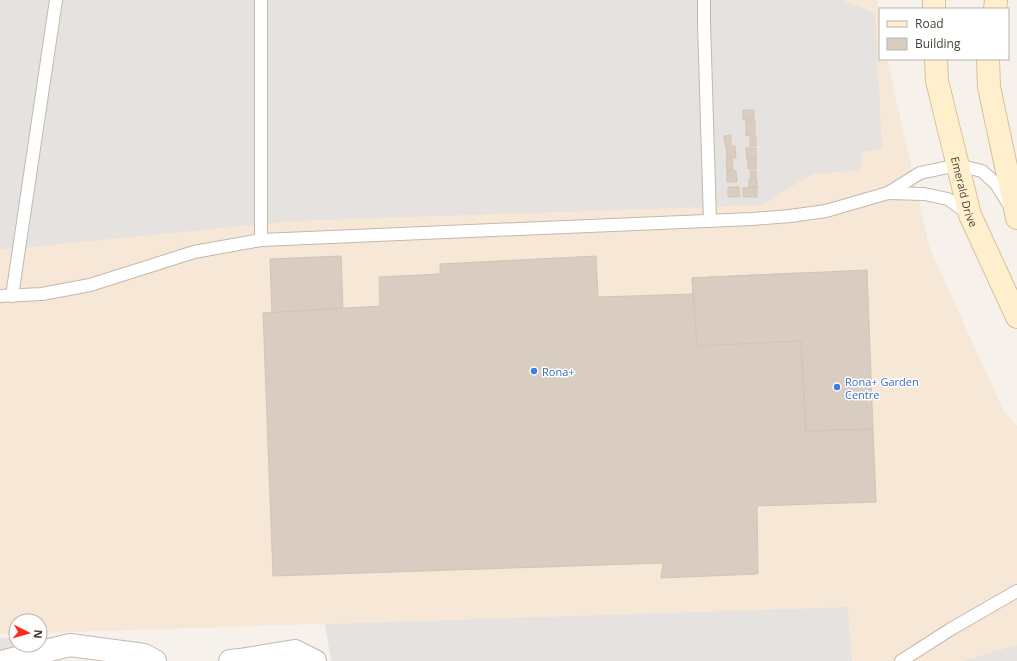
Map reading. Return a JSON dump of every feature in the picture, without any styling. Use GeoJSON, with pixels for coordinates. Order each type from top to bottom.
{"type":"FeatureCollection","features":[{"type":"Feature","properties":{"kind":"street","name":"Emerald Drive"},"geometry":{"type":"LineString","coordinates":[[936,60],[937,81],[970,215],[1017,317]]}},
{"type":"Feature","properties":{"kind":"street"},"geometry":{"type":"LineString","coordinates":[[988,60],[989,87],[1017,218]]}},
{"type":"Feature","properties":{"kind":"street"},"geometry":{"type":"LineString","coordinates":[[989,87],[991,60]]}},
{"type":"Feature","properties":{"kind":"street"},"geometry":{"type":"LineString","coordinates":[[5,661],[70,645],[144,655],[155,661]]}},
{"type":"Feature","properties":{"kind":"street"},"geometry":{"type":"LineString","coordinates":[[230,661],[295,651],[315,661]]}},
{"type":"Feature","properties":{"kind":"lane"},"geometry":{"type":"LineString","coordinates":[[56,0],[6,296],[42,294],[90,284],[194,252],[261,240],[710,221],[790,216],[826,211],[888,193],[920,173],[958,165],[982,171],[996,184],[1017,218]]}},
{"type":"Feature","properties":{"kind":"lane"},"geometry":{"type":"LineString","coordinates":[[261,0],[261,240]]}},
{"type":"Feature","properties":{"kind":"lane"},"geometry":{"type":"LineString","coordinates":[[704,0],[710,221]]}},
{"type":"Feature","properties":{"kind":"lane"},"geometry":{"type":"LineString","coordinates":[[888,193],[924,194],[948,199],[970,215]]}},
{"type":"Feature","properties":{"kind":"lane"},"geometry":{"type":"LineString","coordinates":[[901,661],[951,629],[1017,591]]}},
{"type":"Feature","properties":{"kind":"shaded area"},"geometry":{"type":"Polygon","coordinates":[[[0,0],[877,0],[879,13],[879,60],[887,60],[929,246],[1003,410],[1017,426],[1017,661],[852,661],[848,607],[48,633],[48,613],[8,613],[8,634],[0,634],[0,0]]]}},
{"type":"Feature","properties":{"kind":"shaded area"},"geometry":{"type":"Polygon","coordinates":[[[0,0],[842,0],[875,13],[882,148],[862,152],[860,170],[812,174],[762,205],[292,221],[0,250],[0,0]]]}},
{"type":"Feature","properties":{"kind":"shaded area"},"geometry":{"type":"Polygon","coordinates":[[[848,607],[852,661],[331,661],[325,624],[848,607]]]}},
{"type":"Feature","properties":{"kind":"shaded area"},"geometry":{"type":"Polygon","coordinates":[[[48,637],[50,637],[50,661],[0,661],[0,638],[8,638],[8,653],[48,653],[48,637]]]}},
{"type":"Feature","properties":{"kind":"shaded area"},"geometry":{"type":"Polygon","coordinates":[[[1017,645],[1017,661],[962,661],[1017,645]]]}},
{"type":"Feature","properties":{"kind":"building"},"geometry":{"type":"Polygon","coordinates":[[[743,110],[754,110],[754,120],[743,120],[743,110]]]}},
{"type":"Feature","properties":{"kind":"building"},"geometry":{"type":"Polygon","coordinates":[[[746,121],[755,121],[755,135],[746,136],[746,121]]]}},
{"type":"Feature","properties":{"kind":"building"},"geometry":{"type":"Polygon","coordinates":[[[731,135],[731,145],[725,145],[724,136],[731,135]]]}},
{"type":"Feature","properties":{"kind":"building"},"geometry":{"type":"Polygon","coordinates":[[[750,137],[756,137],[756,146],[750,146],[750,137]]]}},
{"type":"Feature","properties":{"kind":"building"},"geometry":{"type":"Polygon","coordinates":[[[726,146],[735,146],[736,158],[727,158],[726,146]]]}},
{"type":"Feature","properties":{"kind":"building"},"geometry":{"type":"Polygon","coordinates":[[[746,148],[756,148],[756,159],[747,160],[746,148]]]}},
{"type":"Feature","properties":{"kind":"building"},"geometry":{"type":"Polygon","coordinates":[[[726,159],[732,159],[733,171],[727,171],[726,159]]]}},
{"type":"Feature","properties":{"kind":"building"},"geometry":{"type":"Polygon","coordinates":[[[756,159],[756,169],[748,169],[748,160],[756,159]]]}},
{"type":"Feature","properties":{"kind":"building"},"geometry":{"type":"Polygon","coordinates":[[[727,171],[736,171],[737,182],[727,182],[727,171]]]}},
{"type":"Feature","properties":{"kind":"building"},"geometry":{"type":"Polygon","coordinates":[[[750,171],[756,171],[756,178],[751,178],[750,171]]]}},
{"type":"Feature","properties":{"kind":"building"},"geometry":{"type":"Polygon","coordinates":[[[749,179],[757,179],[757,187],[749,187],[749,179]]]}},
{"type":"Feature","properties":{"kind":"building"},"geometry":{"type":"Polygon","coordinates":[[[728,187],[739,187],[740,197],[728,197],[728,187]]]}},
{"type":"Feature","properties":{"kind":"building"},"geometry":{"type":"Polygon","coordinates":[[[757,187],[757,197],[743,197],[743,188],[757,187]]]}},
{"type":"Feature","properties":{"kind":"building"},"geometry":{"type":"Polygon","coordinates":[[[341,256],[343,309],[272,313],[270,259],[341,256]]]}},
{"type":"Feature","properties":{"kind":"building","name":"Rona+"},"geometry":{"type":"Polygon","coordinates":[[[596,256],[598,297],[693,294],[692,278],[798,273],[806,431],[873,429],[876,502],[757,506],[758,574],[661,578],[663,563],[273,576],[263,313],[380,306],[379,277],[440,274],[440,264],[596,256]]]}},
{"type":"Feature","properties":{"kind":"building","name":"Rona+ Garden Centre"},"geometry":{"type":"Polygon","coordinates":[[[867,270],[873,429],[806,431],[801,341],[697,346],[692,278],[867,270]]]}},
{"type":"Feature","properties":{"kind":"place","name":"Rona+"},"geometry":{"type":"Point","coordinates":[534,371]}},
{"type":"Feature","properties":{"kind":"place","name":"Rona+ Garden Centre"},"geometry":{"type":"Point","coordinates":[837,387]}}]}
